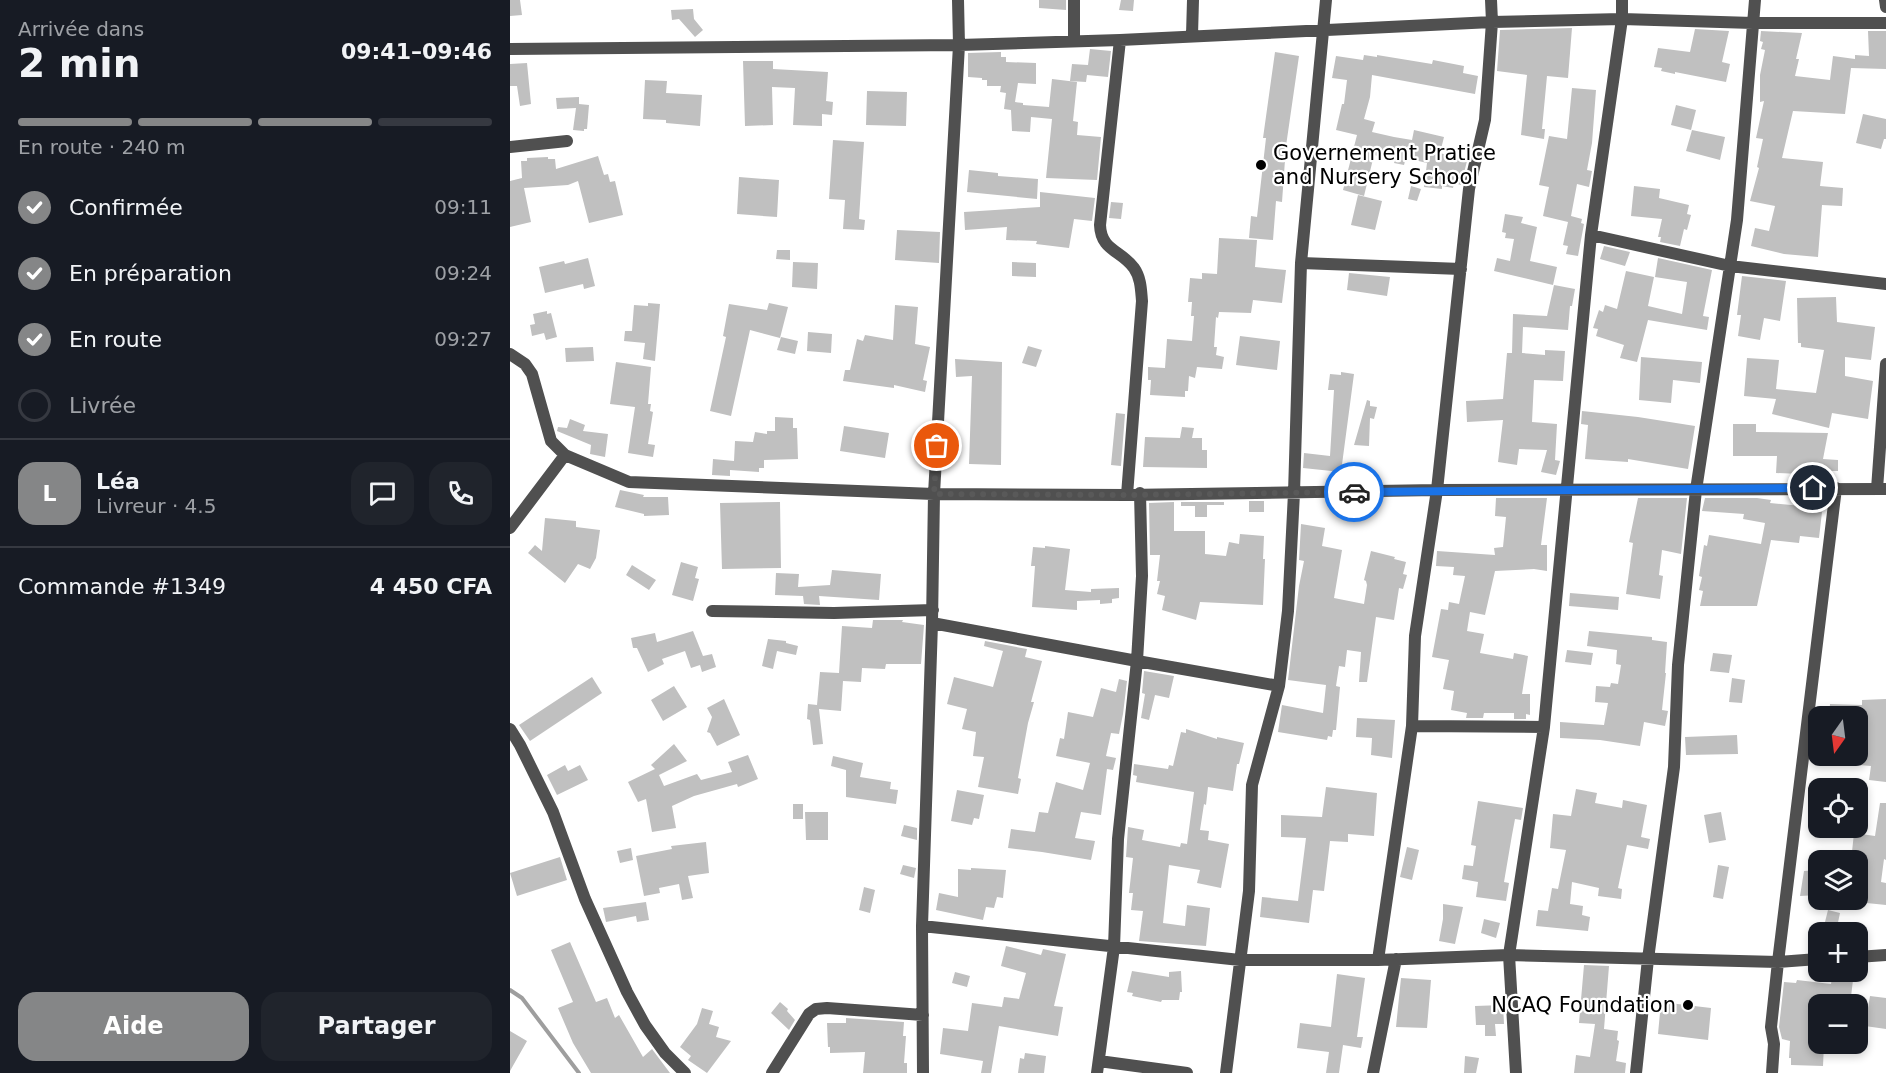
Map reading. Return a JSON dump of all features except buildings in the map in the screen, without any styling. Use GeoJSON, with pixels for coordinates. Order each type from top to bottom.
{"type":"FeatureCollection","features":[{"type":"Feature","properties":{"kind":"street"},"geometry":{"type":"LineString","coordinates":[[923,1073],[922,926],[933,610],[934,494],[959,45],[958,0]]}},
{"type":"Feature","properties":{"kind":"street"},"geometry":{"type":"LineString","coordinates":[[1074,0],[1074,40]]}},
{"type":"Feature","properties":{"kind":"street"},"geometry":{"type":"LineString","coordinates":[[1192,35],[1193,0]]}},
{"type":"Feature","properties":{"kind":"street"},"geometry":{"type":"LineString","coordinates":[[1226,1073],[1249,891],[1252,785],[1279,686],[1288,611],[1301,263],[1326,0]]}},
{"type":"Feature","properties":{"kind":"street"},"geometry":{"type":"LineString","coordinates":[[1378,960],[1412,726],[1415,636],[1437,490],[1469,189],[1485,120],[1492,21],[1491,0]]}},
{"type":"Feature","properties":{"kind":"street"},"geometry":{"type":"LineString","coordinates":[[1516,1073],[1509,955],[1544,727],[1591,235],[1622,19],[1622,0]]}},
{"type":"Feature","properties":{"kind":"street"},"geometry":{"type":"LineString","coordinates":[[1636,1073],[1648,959],[1674,767],[1678,665],[1696,490],[1737,220],[1755,0]]}},
{"type":"Feature","properties":{"kind":"street"},"geometry":{"type":"LineString","coordinates":[[1885,0],[1886,6]]}},
{"type":"Feature","properties":{"kind":"street"},"geometry":{"type":"LineString","coordinates":[[510,49],[959,45],[1120,40],[1492,21],[1622,19],[1753,23],[1886,23]]}},
{"type":"Feature","properties":{"kind":"street"},"geometry":{"type":"LineString","coordinates":[[1120,40],[1100,225],[1103,242],[1134,268],[1140,283],[1142,301],[1127,495]]}},
{"type":"Feature","properties":{"kind":"street"},"geometry":{"type":"LineString","coordinates":[[510,147],[567,141]]}},
{"type":"Feature","properties":{"kind":"street"},"geometry":{"type":"LineString","coordinates":[[1591,235],[1730,266],[1886,284]]}},
{"type":"Feature","properties":{"kind":"street"},"geometry":{"type":"LineString","coordinates":[[1301,263],[1461,269]]}},
{"type":"Feature","properties":{"kind":"street"},"geometry":{"type":"LineString","coordinates":[[510,354],[525,364],[532,374],[551,441],[565,454],[629,482],[934,494],[1127,495],[1437,490],[1882,489],[1886,364]]}},
{"type":"Feature","properties":{"kind":"street"},"geometry":{"type":"LineString","coordinates":[[510,528],[565,454]]}},
{"type":"Feature","properties":{"kind":"street"},"geometry":{"type":"LineString","coordinates":[[1772,1073],[1774,1044],[1771,1027],[1778,962],[1836,488]]}},
{"type":"Feature","properties":{"kind":"street"},"geometry":{"type":"LineString","coordinates":[[1140,493],[1143,576],[1137,662],[1118,839],[1114,946],[1098,1067],[1187,1073]]}},
{"type":"Feature","properties":{"kind":"street"},"geometry":{"type":"LineString","coordinates":[[712,611],[834,613],[933,610]]}},
{"type":"Feature","properties":{"kind":"street"},"geometry":{"type":"LineString","coordinates":[[932,623],[1279,686]]}},
{"type":"Feature","properties":{"kind":"street"},"geometry":{"type":"LineString","coordinates":[[1412,726],[1544,727]]}},
{"type":"Feature","properties":{"kind":"street"},"geometry":{"type":"LineString","coordinates":[[510,729],[553,812],[585,899],[627,992],[645,1025],[685,1073]]}},
{"type":"Feature","properties":{"kind":"street"},"geometry":{"type":"LineString","coordinates":[[922,926],[1240,960],[1378,960],[1509,955],[1778,962],[1808,960]]}},
{"type":"Feature","properties":{"kind":"street"},"geometry":{"type":"LineString","coordinates":[[1868,956],[1886,955]]}},
{"type":"Feature","properties":{"kind":"street"},"geometry":{"type":"LineString","coordinates":[[1373,1073],[1396,959]]}},
{"type":"Feature","properties":{"kind":"street"},"geometry":{"type":"LineString","coordinates":[[772,1073],[809,1014],[816,1009],[922,1015]]}},
{"type":"Feature","properties":{"kind":"waterway"},"geometry":{"type":"LineString","coordinates":[[510,990],[522,998],[579,1073]]}},
{"type":"Feature","properties":{"kind":"way so far"},"geometry":{"type":"LineString","coordinates":[[937,446],[934,494],[1127,495],[1140,493],[1354,492]]}},
{"type":"Feature","properties":{"kind":"place","name":"Governement Pratice and Nursery School"},"geometry":{"type":"Point","coordinates":[1261,165]}},
{"type":"Feature","properties":{"kind":"place","name":"NCAQ Foundation"},"geometry":{"type":"Point","coordinates":[1688,1005]}},
{"type":"Feature","properties":{"kind":"route"},"geometry":{"type":"LineString","coordinates":[[1354,492],[1813,488]]}}]}
